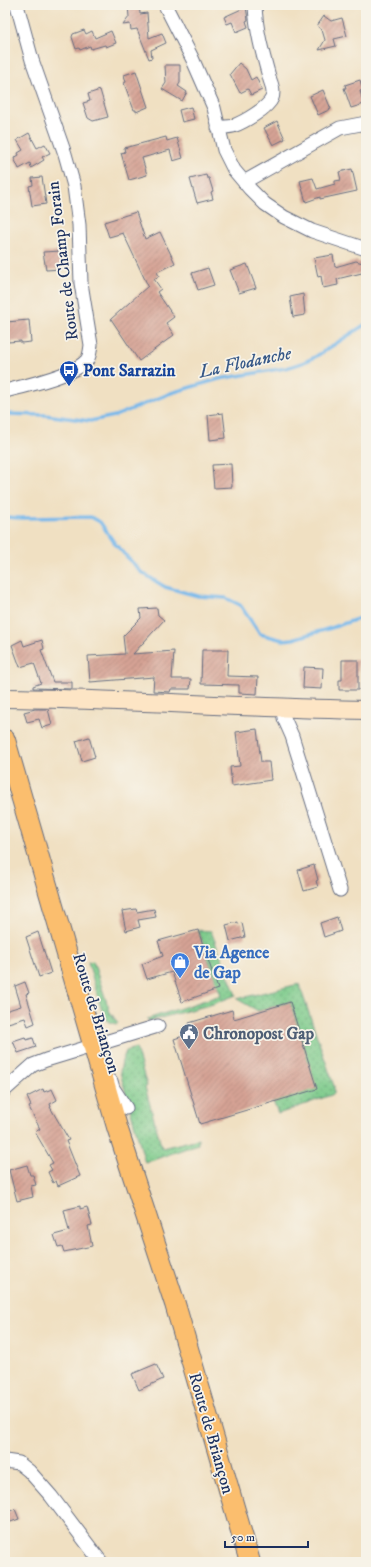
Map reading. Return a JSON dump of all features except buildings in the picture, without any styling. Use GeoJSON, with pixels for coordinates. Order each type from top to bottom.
{"type":"FeatureCollection","features":[{"type":"Feature","properties":{"kind":"main road","name":"Route de Briançon"},"geometry":{"type":"LineString","coordinates":[[5,727],[65,906],[99,1044],[117,1127],[175,1304],[250,1562]]}},
{"type":"Feature","properties":{"kind":"main road","name":"Route de Briançon"},"geometry":{"type":"LineString","coordinates":[[5,740],[61,935],[99,1044],[126,1108],[175,1304]]}},
{"type":"Feature","properties":{"kind":"street","name":"Route de Champ Forain"},"geometry":{"type":"LineString","coordinates":[[5,391],[43,381],[80,367],[88,360],[91,345],[81,283],[79,225],[74,186],[65,154],[36,73],[17,5]]}},
{"type":"Feature","properties":{"kind":"street"},"geometry":{"type":"LineString","coordinates":[[165,5],[192,58],[214,108],[224,150],[234,170],[265,204],[284,217],[312,231],[366,249]]}},
{"type":"Feature","properties":{"kind":"street"},"geometry":{"type":"LineString","coordinates":[[218,128],[233,126],[247,119],[268,105],[273,96],[272,85],[262,52],[256,24],[255,5]]}},
{"type":"Feature","properties":{"kind":"street"},"geometry":{"type":"LineString","coordinates":[[244,182],[340,128],[366,123]]}},
{"type":"Feature","properties":{"kind":"street"},"geometry":{"type":"LineString","coordinates":[[5,698],[366,710]]}},
{"type":"Feature","properties":{"kind":"street"},"geometry":{"type":"LineString","coordinates":[[283,708],[284,718],[292,736],[340,890]]}},
{"type":"Feature","properties":{"kind":"street"},"geometry":{"type":"LineString","coordinates":[[5,1090],[34,1065],[158,1026]]}},
{"type":"Feature","properties":{"kind":"street"},"geometry":{"type":"LineString","coordinates":[[5,1461],[18,1462],[29,1471],[51,1496],[101,1562]]}},
{"type":"Feature","properties":{"kind":"green space"},"geometry":{"type":"Polygon","coordinates":[[[198,930],[211,931],[236,995],[213,1004],[149,1021],[147,1019],[221,995],[198,930]]]}},
{"type":"Feature","properties":{"kind":"green space"},"geometry":{"type":"Polygon","coordinates":[[[93,961],[110,1012],[118,1023],[116,1024],[109,1022],[104,1018],[88,962],[93,961]]]}},
{"type":"Feature","properties":{"kind":"green space"},"geometry":{"type":"Polygon","coordinates":[[[299,984],[334,1086],[334,1094],[278,1114],[273,1101],[316,1088],[290,1002],[258,1011],[237,999],[299,984]]]}},
{"type":"Feature","properties":{"kind":"green space"},"geometry":{"type":"Polygon","coordinates":[[[136,1048],[162,1148],[198,1139],[198,1144],[145,1163],[120,1072],[126,1051],[136,1048]]]}},
{"type":"Feature","properties":{"kind":"waterway","name":"La Flodanche"},"geometry":{"type":"LineString","coordinates":[[5,414],[45,415],[90,421],[115,416],[171,393],[219,379],[286,368],[302,363],[315,357],[366,324]]}},
{"type":"Feature","properties":{"kind":"waterway"},"geometry":{"type":"LineString","coordinates":[[5,517],[91,517],[100,522],[116,545],[141,572],[165,587],[198,596],[226,598],[240,605],[260,634],[283,640],[293,639],[366,616]]}},
{"type":"Feature","properties":{"kind":"place","name":"Pont Sarrazin"},"geometry":{"type":"Point","coordinates":[69,387]}},
{"type":"Feature","properties":{"kind":"place","name":"Via Agence de Gap"},"geometry":{"type":"Point","coordinates":[180,979]}},
{"type":"Feature","properties":{"kind":"place","name":"Chronopost Gap"},"geometry":{"type":"Point","coordinates":[189,1050]}}]}
